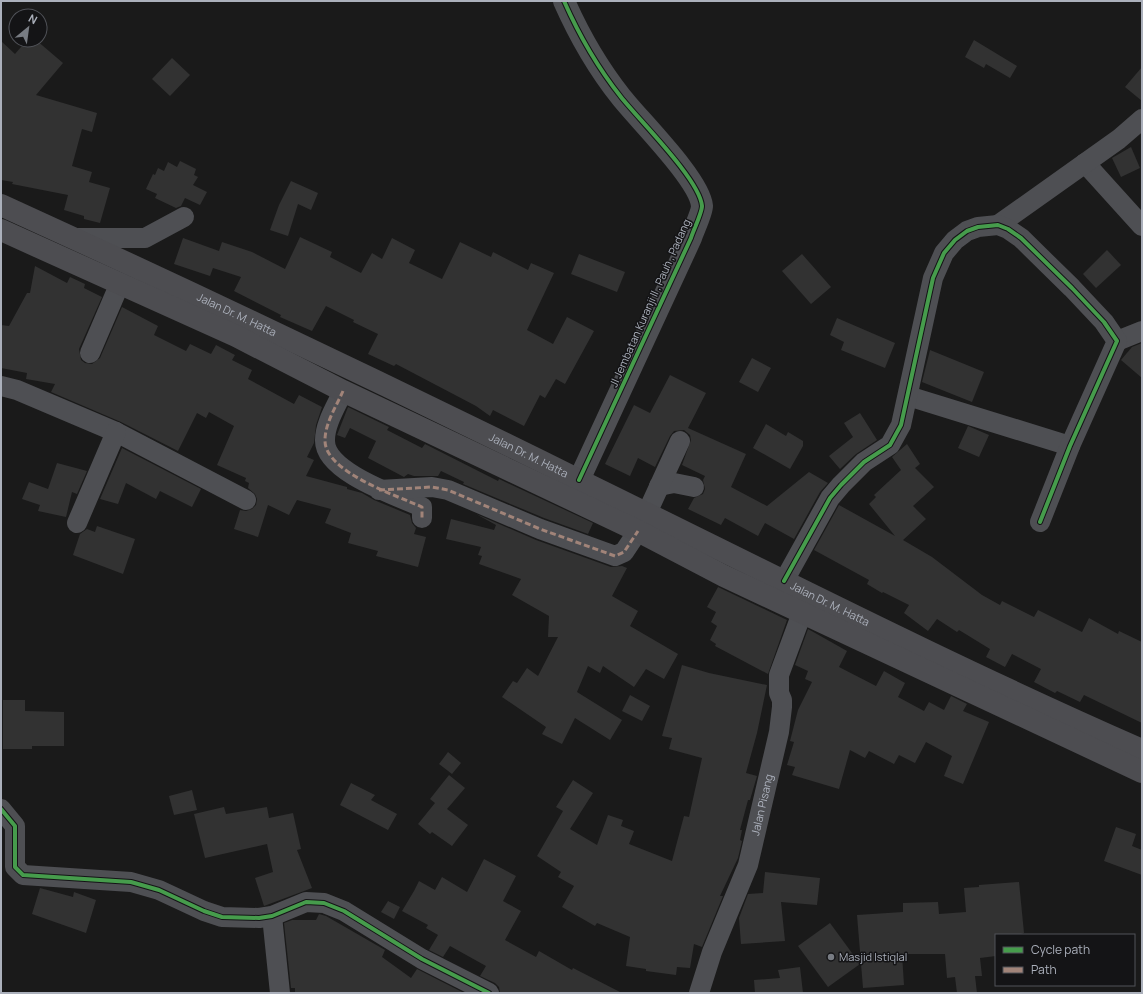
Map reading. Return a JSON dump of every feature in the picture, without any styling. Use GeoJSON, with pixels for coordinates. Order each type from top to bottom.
{"type":"FeatureCollection","features":[{"type":"Feature","properties":{"kind":"main road","name":"Jalan Dr. M. Hatta"},"geometry":{"type":"LineString","coordinates":[[1,205],[320,353],[579,480],[642,522],[802,613],[1142,772]]}},
{"type":"Feature","properties":{"kind":"main road","name":"Jalan Dr. M. Hatta"},"geometry":{"type":"LineString","coordinates":[[1,230],[236,336],[343,391],[642,522],[784,581],[1062,715],[1142,750]]}},
{"type":"Feature","properties":{"kind":"street","name":"Jl Jembatan Kuranji II , Pauh , Padang"},"geometry":{"type":"LineString","coordinates":[[564,1],[585,44],[621,96],[682,169],[696,191],[702,207],[691,238],[579,480]]}},
{"type":"Feature","properties":{"kind":"street"},"geometry":{"type":"LineString","coordinates":[[784,581],[830,498],[840,485],[864,462],[890,444],[901,425],[933,278],[944,253],[955,240],[967,231],[978,227],[998,224],[1119,139],[1142,119]]}},
{"type":"Feature","properties":{"kind":"street"},"geometry":{"type":"LineString","coordinates":[[1085,163],[1142,226]]}},
{"type":"Feature","properties":{"kind":"street"},"geometry":{"type":"LineString","coordinates":[[73,238],[145,238],[184,217]]}},
{"type":"Feature","properties":{"kind":"street"},"geometry":{"type":"LineString","coordinates":[[998,224],[1020,238],[1072,288],[1104,322],[1117,341]]}},
{"type":"Feature","properties":{"kind":"street"},"geometry":{"type":"LineString","coordinates":[[90,353],[120,283]]}},
{"type":"Feature","properties":{"kind":"street"},"geometry":{"type":"LineString","coordinates":[[1040,522],[1070,446],[1117,341],[1142,331]]}},
{"type":"Feature","properties":{"kind":"street"},"geometry":{"type":"LineString","coordinates":[[1,386],[17,390],[116,432],[246,500]]}},
{"type":"Feature","properties":{"kind":"street"},"geometry":{"type":"LineString","coordinates":[[343,391],[327,428],[325,440],[332,458],[358,478],[379,490],[422,507],[422,518]]}},
{"type":"Feature","properties":{"kind":"street"},"geometry":{"type":"LineString","coordinates":[[908,396],[1070,446]]}},
{"type":"Feature","properties":{"kind":"street"},"geometry":{"type":"LineString","coordinates":[[77,523],[116,432]]}},
{"type":"Feature","properties":{"kind":"street"},"geometry":{"type":"LineString","coordinates":[[379,490],[432,487],[448,490],[540,529],[616,556],[624,552],[642,522],[680,441]]}},
{"type":"Feature","properties":{"kind":"street"},"geometry":{"type":"LineString","coordinates":[[659,486],[674,483],[694,487]]}},
{"type":"Feature","properties":{"kind":"street","name":"Jalan Pisang"},"geometry":{"type":"LineString","coordinates":[[699,993],[712,952],[748,865],[779,732],[782,707],[782,700],[779,693],[779,675],[802,613]]}},
{"type":"Feature","properties":{"kind":"street"},"geometry":{"type":"LineString","coordinates":[[1,809],[15,826],[15,867],[23,875],[131,882],[159,890],[204,911],[222,917],[259,918],[272,916],[306,902],[324,903],[344,911],[422,958],[489,993]]}},
{"type":"Feature","properties":{"kind":"street"},"geometry":{"type":"LineString","coordinates":[[272,916],[280,993]]}},
{"type":"Feature","properties":{"kind":"building"},"geometry":{"type":"Polygon","coordinates":[[[974,40],[1017,66],[1010,78],[986,64],[984,68],[965,57],[974,40]]]}},
{"type":"Feature","properties":{"kind":"building"},"geometry":{"type":"Polygon","coordinates":[[[1,41],[15,54],[20,48],[45,48],[63,63],[36,95],[97,113],[92,132],[82,129],[72,166],[92,172],[89,182],[110,188],[100,223],[84,219],[84,216],[64,210],[68,195],[12,184],[13,182],[1,180],[1,41]]]}},
{"type":"Feature","properties":{"kind":"building"},"geometry":{"type":"Polygon","coordinates":[[[172,58],[190,75],[170,96],[152,79],[172,58]]]}},
{"type":"Feature","properties":{"kind":"building"},"geometry":{"type":"Polygon","coordinates":[[[1142,67],[1142,101],[1125,87],[1142,67]]]}},
{"type":"Feature","properties":{"kind":"building"},"geometry":{"type":"Polygon","coordinates":[[[1131,147],[1140,168],[1121,177],[1112,158],[1131,147]]]}},
{"type":"Feature","properties":{"kind":"building"},"geometry":{"type":"Polygon","coordinates":[[[180,161],[196,169],[194,175],[198,177],[193,185],[207,192],[200,205],[185,198],[181,206],[176,208],[155,198],[157,194],[146,189],[153,174],[155,175],[158,168],[164,171],[168,162],[177,167],[180,161]]]}},
{"type":"Feature","properties":{"kind":"building"},"geometry":{"type":"Polygon","coordinates":[[[291,181],[318,193],[311,210],[298,204],[288,236],[270,230],[279,205],[291,181]]]}},
{"type":"Feature","properties":{"kind":"building"},"geometry":{"type":"Polygon","coordinates":[[[300,237],[332,252],[330,257],[361,273],[372,253],[382,259],[392,238],[415,250],[409,263],[442,279],[460,242],[491,257],[493,252],[528,270],[531,263],[554,273],[527,330],[553,344],[567,317],[594,331],[565,384],[556,379],[545,398],[540,395],[524,426],[493,410],[490,416],[476,406],[396,364],[394,366],[368,354],[378,334],[353,322],[354,320],[326,306],[312,331],[280,317],[281,315],[234,291],[241,277],[213,268],[210,276],[174,264],[183,238],[219,251],[222,242],[252,252],[285,269],[300,237]]]}},
{"type":"Feature","properties":{"kind":"building"},"geometry":{"type":"Polygon","coordinates":[[[1107,250],[1121,265],[1096,288],[1083,274],[1107,250]]]}},
{"type":"Feature","properties":{"kind":"building"},"geometry":{"type":"Polygon","coordinates":[[[579,254],[625,272],[617,292],[571,274],[579,254]]]}},
{"type":"Feature","properties":{"kind":"building"},"geometry":{"type":"Polygon","coordinates":[[[802,254],[831,287],[811,304],[782,271],[802,254]]]}},
{"type":"Feature","properties":{"kind":"building"},"geometry":{"type":"Polygon","coordinates":[[[35,266],[67,283],[70,277],[85,284],[84,288],[102,297],[79,349],[81,360],[85,363],[92,364],[100,358],[122,307],[158,326],[154,335],[186,351],[190,344],[211,354],[216,345],[235,355],[232,360],[252,370],[248,379],[294,404],[299,395],[322,407],[316,425],[314,443],[307,457],[314,460],[306,476],[347,487],[347,489],[362,493],[374,500],[410,515],[412,523],[416,528],[414,534],[426,537],[418,567],[376,556],[378,551],[348,543],[351,533],[325,523],[331,509],[297,500],[289,515],[268,505],[258,537],[234,529],[240,510],[246,511],[252,509],[256,505],[257,499],[255,494],[248,488],[249,483],[245,481],[246,478],[217,465],[234,426],[209,412],[206,418],[197,413],[178,451],[121,422],[51,392],[55,384],[26,379],[27,373],[1,368],[1,325],[9,326],[27,293],[30,293],[35,266]]]}},
{"type":"Feature","properties":{"kind":"building"},"geometry":{"type":"Polygon","coordinates":[[[837,318],[895,343],[885,368],[841,350],[844,342],[830,335],[837,318]]]}},
{"type":"Feature","properties":{"kind":"building"},"geometry":{"type":"Polygon","coordinates":[[[1142,343],[1142,378],[1121,360],[1132,347],[1142,343]]]}},
{"type":"Feature","properties":{"kind":"building"},"geometry":{"type":"Polygon","coordinates":[[[930,350],[984,372],[972,402],[922,382],[930,350]]]}},
{"type":"Feature","properties":{"kind":"building"},"geometry":{"type":"Polygon","coordinates":[[[752,358],[771,368],[758,392],[739,382],[752,358]]]}},
{"type":"Feature","properties":{"kind":"building"},"geometry":{"type":"Polygon","coordinates":[[[670,375],[706,393],[688,428],[746,454],[731,487],[767,506],[809,472],[828,483],[820,492],[794,539],[765,523],[758,536],[725,518],[721,525],[688,509],[694,498],[703,494],[705,489],[703,480],[705,476],[682,465],[691,440],[690,435],[684,430],[674,431],[670,436],[655,467],[638,458],[630,476],[605,464],[634,405],[650,413],[670,375]]]}},
{"type":"Feature","properties":{"kind":"building"},"geometry":{"type":"Polygon","coordinates":[[[348,407],[389,427],[387,430],[422,448],[425,444],[498,481],[499,479],[593,523],[588,534],[544,518],[463,484],[464,482],[441,471],[438,476],[414,476],[408,474],[404,477],[368,458],[376,441],[350,428],[345,438],[337,435],[348,407]]]}},
{"type":"Feature","properties":{"kind":"building"},"geometry":{"type":"Polygon","coordinates":[[[860,413],[877,440],[856,454],[840,469],[829,456],[853,437],[844,423],[860,413]]]}},
{"type":"Feature","properties":{"kind":"building"},"geometry":{"type":"Polygon","coordinates":[[[766,424],[786,436],[788,432],[803,441],[803,446],[790,469],[753,448],[766,424]]]}},
{"type":"Feature","properties":{"kind":"building"},"geometry":{"type":"Polygon","coordinates":[[[968,426],[989,435],[979,457],[958,448],[968,426]]]}},
{"type":"Feature","properties":{"kind":"building"},"geometry":{"type":"Polygon","coordinates":[[[907,444],[920,464],[915,468],[934,487],[913,506],[926,519],[903,540],[932,557],[982,595],[1000,605],[1002,601],[1034,617],[1038,610],[1082,632],[1089,618],[1118,634],[1119,631],[1142,642],[1142,723],[1084,695],[1080,702],[1057,691],[1055,693],[1034,682],[1041,669],[1012,654],[1005,667],[986,657],[990,649],[959,630],[957,632],[937,619],[928,631],[904,613],[909,605],[883,592],[882,593],[867,584],[869,580],[814,550],[839,505],[895,536],[869,504],[876,497],[874,495],[901,470],[892,457],[907,444]]]}},
{"type":"Feature","properties":{"kind":"building"},"geometry":{"type":"Polygon","coordinates":[[[122,448],[201,489],[192,507],[160,491],[156,499],[126,483],[118,504],[100,499],[122,448]]]}},
{"type":"Feature","properties":{"kind":"building"},"geometry":{"type":"Polygon","coordinates":[[[57,463],[87,471],[77,494],[72,492],[66,517],[38,511],[40,505],[22,499],[29,482],[48,489],[57,463]]]}},
{"type":"Feature","properties":{"kind":"building"},"geometry":{"type":"Polygon","coordinates":[[[476,514],[536,540],[611,567],[622,566],[627,568],[612,596],[638,611],[630,626],[678,654],[664,679],[646,669],[634,687],[603,666],[600,673],[588,666],[577,692],[622,720],[610,740],[575,718],[562,744],[542,734],[546,727],[502,697],[513,681],[517,683],[527,668],[538,676],[558,637],[548,637],[549,616],[512,595],[521,579],[479,564],[482,556],[478,555],[481,547],[446,539],[451,519],[494,530],[496,525],[476,514]]]}},
{"type":"Feature","properties":{"kind":"building"},"geometry":{"type":"Polygon","coordinates":[[[97,526],[135,539],[123,574],[73,555],[80,534],[87,529],[95,532],[97,526]]]}},
{"type":"Feature","properties":{"kind":"building"},"geometry":{"type":"Polygon","coordinates":[[[718,587],[787,620],[768,674],[715,646],[716,644],[710,640],[717,626],[711,622],[716,612],[707,607],[718,587]]]}},
{"type":"Feature","properties":{"kind":"building"},"geometry":{"type":"Polygon","coordinates":[[[808,629],[847,651],[839,667],[876,686],[884,671],[905,683],[898,697],[924,711],[929,702],[944,710],[951,696],[967,704],[963,711],[989,722],[963,784],[944,776],[952,756],[926,742],[915,763],[899,755],[894,764],[869,751],[865,758],[850,750],[839,789],[792,775],[795,767],[787,765],[794,742],[790,741],[798,710],[812,682],[805,679],[808,671],[795,665],[808,629]]]}},
{"type":"Feature","properties":{"kind":"building"},"geometry":{"type":"Polygon","coordinates":[[[682,665],[709,673],[767,685],[757,733],[746,773],[757,776],[750,800],[748,800],[740,830],[742,830],[740,840],[742,841],[738,858],[720,896],[723,896],[702,947],[694,944],[690,968],[677,967],[676,975],[646,971],[646,969],[626,966],[630,937],[597,923],[595,926],[562,907],[574,886],[558,877],[561,872],[537,856],[563,811],[556,807],[573,780],[593,793],[570,829],[597,845],[608,815],[623,820],[621,826],[634,831],[629,844],[672,861],[684,816],[689,817],[702,758],[669,749],[672,738],[662,736],[682,665]]]}},
{"type":"Feature","properties":{"kind":"building"},"geometry":{"type":"Polygon","coordinates":[[[630,695],[650,706],[642,721],[622,711],[630,695]]]}},
{"type":"Feature","properties":{"kind":"building"},"geometry":{"type":"Polygon","coordinates":[[[3,700],[25,700],[25,711],[64,712],[64,746],[32,746],[32,749],[3,749],[3,700]]]}},
{"type":"Feature","properties":{"kind":"building"},"geometry":{"type":"Polygon","coordinates":[[[448,752],[461,763],[452,774],[439,764],[448,752]]]}},
{"type":"Feature","properties":{"kind":"building"},"geometry":{"type":"Polygon","coordinates":[[[449,775],[465,788],[447,809],[468,825],[452,846],[432,832],[430,834],[418,824],[435,803],[430,799],[449,775]]]}},
{"type":"Feature","properties":{"kind":"building"},"geometry":{"type":"Polygon","coordinates":[[[351,783],[375,795],[371,800],[397,814],[388,830],[340,805],[351,783]]]}},
{"type":"Feature","properties":{"kind":"building"},"geometry":{"type":"Polygon","coordinates":[[[192,790],[197,810],[174,815],[169,796],[192,790]]]}},
{"type":"Feature","properties":{"kind":"building"},"geometry":{"type":"Polygon","coordinates":[[[224,807],[226,814],[267,807],[269,818],[293,813],[301,849],[297,850],[312,888],[264,906],[255,878],[273,872],[267,844],[205,858],[194,814],[224,807]]]}},
{"type":"Feature","properties":{"kind":"building"},"geometry":{"type":"Polygon","coordinates":[[[1116,827],[1136,834],[1132,846],[1142,850],[1142,875],[1104,861],[1116,827]]]}},
{"type":"Feature","properties":{"kind":"building"},"geometry":{"type":"Polygon","coordinates":[[[484,859],[516,876],[503,901],[521,911],[505,940],[536,957],[539,951],[572,970],[573,968],[622,993],[500,993],[499,987],[495,983],[480,976],[486,966],[450,946],[443,957],[429,950],[438,935],[426,928],[428,925],[402,911],[419,881],[435,890],[442,877],[467,892],[484,859]]]}},
{"type":"Feature","properties":{"kind":"building"},"geometry":{"type":"Polygon","coordinates":[[[765,872],[820,878],[817,905],[781,902],[785,941],[741,944],[739,918],[748,894],[763,893],[765,872]]]}},
{"type":"Feature","properties":{"kind":"building"},"geometry":{"type":"Polygon","coordinates":[[[1019,882],[1024,933],[995,934],[995,956],[980,958],[982,976],[975,976],[977,993],[957,993],[955,977],[947,978],[945,954],[902,954],[904,985],[863,988],[857,915],[903,912],[903,903],[938,902],[939,914],[966,912],[964,888],[979,887],[979,885],[1019,882]]]}},
{"type":"Feature","properties":{"kind":"building"},"geometry":{"type":"Polygon","coordinates":[[[40,888],[73,897],[74,892],[96,900],[86,933],[32,914],[40,888]]]}},
{"type":"Feature","properties":{"kind":"building"},"geometry":{"type":"Polygon","coordinates":[[[388,901],[400,907],[394,919],[381,912],[388,901]]]}},
{"type":"Feature","properties":{"kind":"building"},"geometry":{"type":"Polygon","coordinates":[[[319,914],[326,916],[385,950],[382,957],[411,978],[417,969],[464,993],[295,993],[295,988],[291,988],[284,923],[292,920],[316,920],[319,914]]]}},
{"type":"Feature","properties":{"kind":"building"},"geometry":{"type":"Polygon","coordinates":[[[830,923],[860,964],[828,987],[798,946],[830,923]]]}},
{"type":"Feature","properties":{"kind":"building"},"geometry":{"type":"Polygon","coordinates":[[[800,967],[803,993],[755,993],[754,980],[780,978],[778,970],[800,967]]]}},
{"type":"Feature","properties":{"kind":"marked path"},"geometry":{"type":"LineString","coordinates":[[343,391],[327,427],[325,440],[328,452],[336,462],[364,481],[422,507],[422,518]]}},
{"type":"Feature","properties":{"kind":"marked path"},"geometry":{"type":"LineString","coordinates":[[379,490],[432,487],[448,490],[540,529],[615,556],[624,552],[638,531]]}},
{"type":"Feature","properties":{"kind":"cycle path"},"geometry":{"type":"LineString","coordinates":[[564,1],[583,39],[604,75],[680,166],[699,195],[702,206],[701,213],[691,238],[579,480]]}},
{"type":"Feature","properties":{"kind":"cycle path"},"geometry":{"type":"LineString","coordinates":[[784,581],[830,498],[864,462],[890,445],[901,425],[933,278],[944,253],[955,240],[967,231],[978,227],[998,225],[1008,229],[1021,238],[1104,322],[1117,341],[1070,446],[1040,522]]}},
{"type":"Feature","properties":{"kind":"cycle path"},"geometry":{"type":"LineString","coordinates":[[1,809],[15,826],[15,867],[23,875],[131,882],[159,890],[204,911],[222,917],[259,918],[272,916],[306,902],[324,903],[344,911],[422,959],[489,993]]}},
{"type":"Feature","properties":{"kind":"place","name":"Masjid Istiqlal"},"geometry":{"type":"Point","coordinates":[831,957]}}]}
